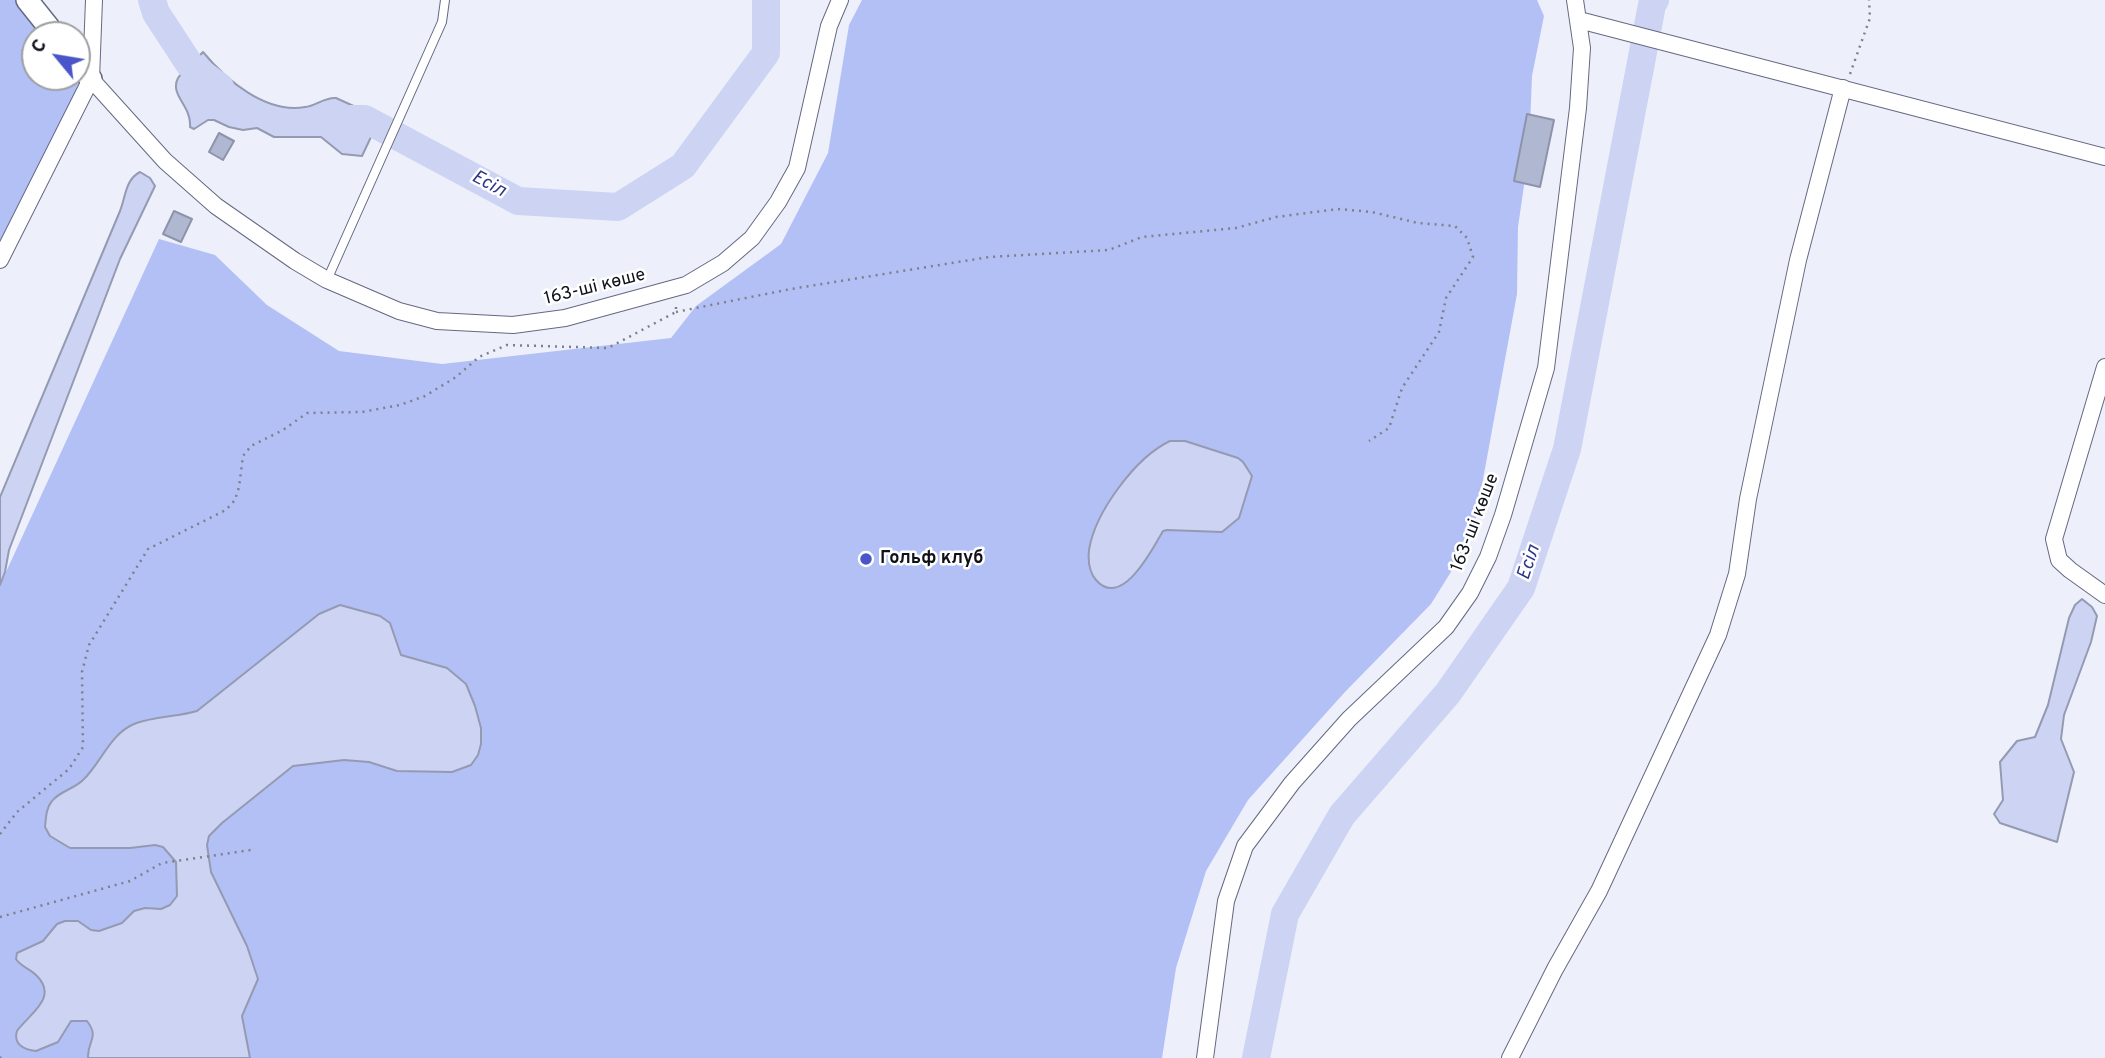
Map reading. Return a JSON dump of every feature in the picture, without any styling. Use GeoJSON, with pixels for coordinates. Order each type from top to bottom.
{"type":"FeatureCollection","features":[{"type":"Feature","properties":{"kind":"street"},"geometry":{"type":"LineString","coordinates":[[27,0],[44,21]]}},
{"type":"Feature","properties":{"kind":"street"},"geometry":{"type":"LineString","coordinates":[[91,79],[94,0]]}},
{"type":"Feature","properties":{"kind":"street","name":"163-ші көше"},"geometry":{"type":"LineString","coordinates":[[91,79],[165,161],[216,206],[265,242],[327,280],[399,311],[437,321],[513,325],[565,318],[686,285],[723,263],[752,238],[778,202],[797,168],[830,26],[840,0]]}},
{"type":"Feature","properties":{"kind":"street","name":"163-ші көше"},"geometry":{"type":"LineString","coordinates":[[1205,1058],[1226,901],[1245,846],[1292,783],[1349,719],[1446,626],[1470,593],[1488,557],[1503,515],[1546,368],[1578,108],[1582,48],[1575,0]]}},
{"type":"Feature","properties":{"kind":"street"},"geometry":{"type":"LineString","coordinates":[[1579,20],[2105,157]]}},
{"type":"Feature","properties":{"kind":"street"},"geometry":{"type":"LineString","coordinates":[[1510,1058],[1555,969],[1599,891],[1718,635],[1737,574],[1748,499],[1798,260],[1843,88]]}},
{"type":"Feature","properties":{"kind":"street"},"geometry":{"type":"LineString","coordinates":[[0,260],[85,91]]}},
{"type":"Feature","properties":{"kind":"street"},"geometry":{"type":"LineString","coordinates":[[2105,368],[2054,539],[2059,560],[2105,595]]}},
{"type":"Feature","properties":{"kind":"lane"},"geometry":{"type":"LineString","coordinates":[[327,280],[442,22],[445,0]]}},
{"type":"Feature","properties":{"kind":"path"},"geometry":{"type":"LineString","coordinates":[[1843,88],[1853,68],[1870,18],[1869,0]]}},
{"type":"Feature","properties":{"kind":"path"},"geometry":{"type":"LineString","coordinates":[[0,834],[17,812],[69,769],[83,747],[82,672],[89,645],[148,549],[226,510],[235,500],[243,457],[251,446],[283,430],[307,413],[362,412],[400,405],[425,396],[456,377],[479,357],[507,345],[608,348],[676,312],[791,289],[989,257],[1108,250],[1142,237],[1236,229],[1276,217],[1338,209],[1372,212],[1418,223],[1455,226],[1467,238],[1473,257],[1446,298],[1439,332],[1402,388],[1389,428],[1369,441]]}},
{"type":"Feature","properties":{"kind":"path"},"geometry":{"type":"LineString","coordinates":[[676,312],[676,299],[686,285]]}},
{"type":"Feature","properties":{"kind":"path"},"geometry":{"type":"LineString","coordinates":[[0,918],[130,881],[162,863],[251,850]]}},
{"type":"Feature","properties":{"kind":"shaded area"},"geometry":{"type":"Polygon","coordinates":[[[0,0],[19,0],[38,21],[21,21],[21,91],[85,91],[0,260],[0,0]]]}},
{"type":"Feature","properties":{"kind":"shaded area"},"geometry":{"type":"Polygon","coordinates":[[[862,0],[1537,0],[1544,16],[1532,76],[1529,151],[1518,227],[1517,294],[1475,523],[1454,567],[1431,604],[1344,693],[1248,800],[1206,871],[1176,968],[1162,1058],[0,1058],[0,585],[159,239],[215,255],[267,305],[339,351],[442,364],[671,338],[696,306],[781,244],[828,153],[849,25],[862,0]]]}},
{"type":"Feature","properties":{"kind":"shaded area"},"geometry":{"type":"Polygon","coordinates":[[[203,52],[235,84],[262,100],[290,108],[336,98],[380,118],[362,156],[342,154],[321,137],[274,137],[257,128],[243,130],[214,120],[208,120],[194,129],[190,127],[188,113],[178,95],[176,84],[178,78],[203,52]]]}},
{"type":"Feature","properties":{"kind":"shaded area"},"geometry":{"type":"Polygon","coordinates":[[[140,172],[150,178],[155,186],[120,259],[9,550],[0,585],[0,497],[131,179],[140,172]]]}},
{"type":"Feature","properties":{"kind":"shaded area"},"geometry":{"type":"Polygon","coordinates":[[[1170,441],[1185,441],[1243,462],[1252,476],[1239,518],[1222,532],[1163,531],[1136,573],[1116,587],[1106,587],[1096,580],[1089,562],[1089,550],[1099,519],[1131,472],[1170,441]]]}},
{"type":"Feature","properties":{"kind":"shaded area"},"geometry":{"type":"Polygon","coordinates":[[[2082,599],[2092,607],[2097,616],[2091,642],[2064,715],[2061,739],[2074,772],[2057,842],[2000,823],[1994,814],[2003,800],[2000,762],[2017,741],[2035,737],[2048,705],[2069,618],[2075,605],[2082,599]]]}},
{"type":"Feature","properties":{"kind":"shaded area"},"geometry":{"type":"Polygon","coordinates":[[[340,605],[380,616],[390,623],[401,655],[447,668],[466,684],[481,728],[481,744],[471,765],[452,772],[397,771],[369,762],[344,760],[293,766],[209,836],[207,845],[211,872],[247,946],[258,979],[242,1016],[250,1058],[88,1058],[93,1036],[87,1021],[71,1021],[58,1042],[36,1051],[20,1045],[17,1031],[39,1006],[45,992],[37,976],[16,959],[17,953],[43,941],[57,924],[65,921],[78,921],[91,930],[99,931],[122,923],[134,911],[145,908],[161,909],[170,905],[177,896],[176,862],[163,847],[70,848],[50,836],[45,827],[47,810],[52,801],[83,780],[112,742],[126,729],[149,719],[197,711],[319,614],[340,605]]]}},
{"type":"Feature","properties":{"kind":"building"},"geometry":{"type":"Polygon","coordinates":[[[1527,114],[1554,120],[1540,187],[1514,181],[1527,114]]]}},
{"type":"Feature","properties":{"kind":"building"},"geometry":{"type":"Polygon","coordinates":[[[219,133],[234,141],[223,160],[209,152],[219,133]]]}},
{"type":"Feature","properties":{"kind":"building"},"geometry":{"type":"Polygon","coordinates":[[[174,211],[192,219],[181,242],[163,234],[174,211]]]}},
{"type":"Feature","properties":{"kind":"waterway","name":"Есіл"},"geometry":{"type":"LineString","coordinates":[[152,0],[156,13],[190,65],[220,87]]}},
{"type":"Feature","properties":{"kind":"waterway","name":"Есіл"},"geometry":{"type":"LineString","coordinates":[[340,119],[365,119],[518,201],[618,207],[683,166],[766,53],[766,0]]}},
{"type":"Feature","properties":{"kind":"waterway","name":"Есіл"},"geometry":{"type":"LineString","coordinates":[[1256,1058],[1285,914],[1342,815],[1448,693],[1521,588],[1567,449],[1655,0]]}},
{"type":"Feature","properties":{"kind":"place","name":"Гольф клуб"},"geometry":{"type":"Point","coordinates":[866,559]}}]}
